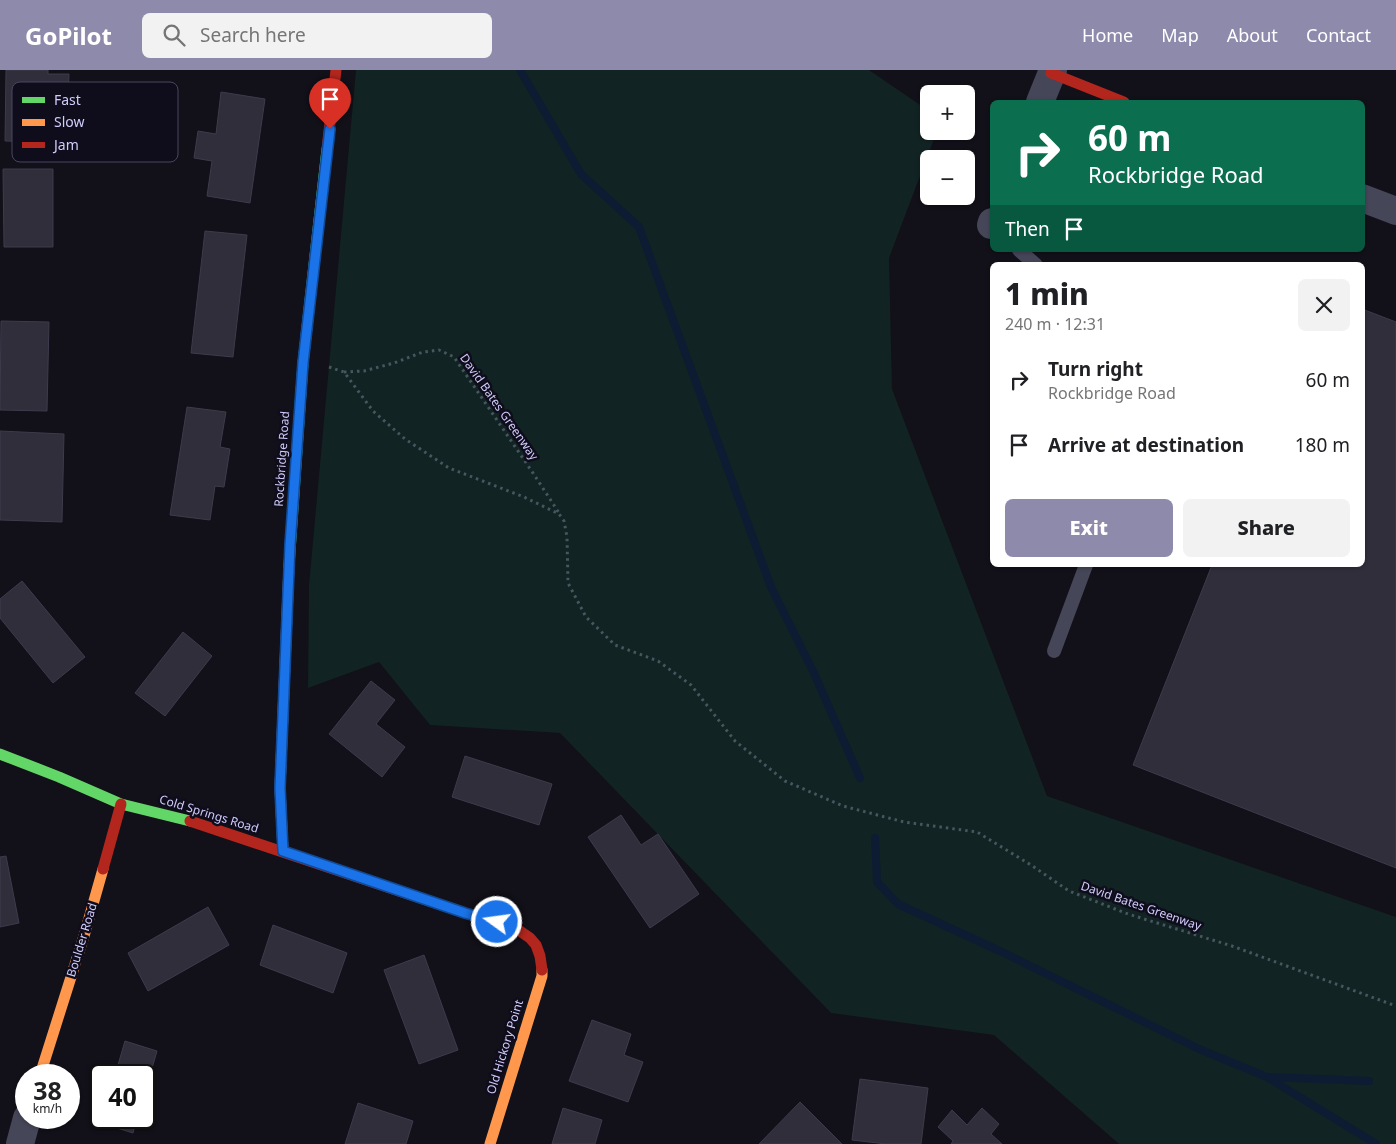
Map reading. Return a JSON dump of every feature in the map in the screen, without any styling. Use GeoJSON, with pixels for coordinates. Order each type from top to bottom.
{"type":"FeatureCollection","features":[{"type":"Feature","properties":{"kind":"street","name":"Rockbridge Road"},"geometry":{"type":"LineString","coordinates":[[283,851],[280,788],[290,545],[303,363],[336,70]]}},
{"type":"Feature","properties":{"kind":"street"},"geometry":{"type":"LineString","coordinates":[[1041,100],[1052,71],[1119,100]]}},
{"type":"Feature","properties":{"kind":"street"},"geometry":{"type":"LineString","coordinates":[[1365,199],[1396,211]]}},
{"type":"Feature","properties":{"kind":"street","name":"Cold Springs Road"},"geometry":{"type":"LineString","coordinates":[[0,754],[121,804],[183,819],[497,922],[518,930],[527,936],[536,945],[541,958]]}},
{"type":"Feature","properties":{"kind":"street","name":"Boulder Road"},"geometry":{"type":"LineString","coordinates":[[43,1064],[84,936],[121,804]]}},
{"type":"Feature","properties":{"kind":"street","name":"Old Hickory Point"},"geometry":{"type":"LineString","coordinates":[[490,1144],[542,976],[541,958]]}},
{"type":"Feature","properties":{"kind":"street"},"geometry":{"type":"LineString","coordinates":[[20,1144],[24,1129]]}},
{"type":"Feature","properties":{"kind":"lane"},"geometry":{"type":"LineString","coordinates":[[1021,252],[1033,262]]}},
{"type":"Feature","properties":{"kind":"lane"},"geometry":{"type":"LineString","coordinates":[[1054,651],[1085,567]]}},
{"type":"Feature","properties":{"kind":"path","name":"David Bates Greenway"},"geometry":{"type":"LineString","coordinates":[[303,363],[322,365],[344,372],[364,371],[431,351],[439,350],[454,357],[564,522],[567,537],[568,583],[586,617],[615,645],[658,662],[691,684],[735,741],[785,781],[852,808],[904,822],[977,832],[1069,891],[1128,914],[1232,946],[1396,1006]]}},
{"type":"Feature","properties":{"kind":"path"},"geometry":{"type":"LineString","coordinates":[[344,372],[373,411],[406,439],[449,468],[524,497],[559,514]]}},
{"type":"Feature","properties":{"kind":"shaded area"},"geometry":{"type":"Polygon","coordinates":[[[356,70],[869,70],[920,105],[920,140],[934,140],[930,150],[920,150],[920,176],[889,258],[892,389],[1047,796],[1396,917],[1396,1144],[1119,1144],[994,1035],[831,1013],[560,733],[430,725],[379,662],[308,688],[309,585],[356,70]]]}},
{"type":"Feature","properties":{"kind":"building"},"geometry":{"type":"Polygon","coordinates":[[[6,70],[48,70],[48,74],[69,74],[69,82],[12,82],[12,141],[5,141],[6,70]]]}},
{"type":"Feature","properties":{"kind":"building"},"geometry":{"type":"Polygon","coordinates":[[[221,92],[265,99],[250,203],[207,196],[212,161],[194,158],[198,131],[216,134],[221,92]]]}},
{"type":"Feature","properties":{"kind":"building"},"geometry":{"type":"Polygon","coordinates":[[[3,169],[53,169],[53,247],[4,247],[3,169]]]}},
{"type":"Feature","properties":{"kind":"building"},"geometry":{"type":"Polygon","coordinates":[[[205,231],[247,235],[233,357],[191,353],[205,231]]]}},
{"type":"Feature","properties":{"kind":"building"},"geometry":{"type":"Polygon","coordinates":[[[1365,310],[1396,322],[1396,868],[1133,765],[1211,567],[1365,567],[1365,310]]]}},
{"type":"Feature","properties":{"kind":"building"},"geometry":{"type":"Polygon","coordinates":[[[1,321],[49,322],[47,411],[0,410],[1,321]]]}},
{"type":"Feature","properties":{"kind":"building"},"geometry":{"type":"Polygon","coordinates":[[[187,407],[226,412],[220,447],[230,449],[224,487],[215,486],[210,520],[170,515],[187,407]]]}},
{"type":"Feature","properties":{"kind":"building"},"geometry":{"type":"Polygon","coordinates":[[[0,431],[64,434],[62,522],[0,520],[0,431]]]}},
{"type":"Feature","properties":{"kind":"building"},"geometry":{"type":"Polygon","coordinates":[[[22,581],[85,657],[53,683],[0,618],[0,599],[22,581]]]}},
{"type":"Feature","properties":{"kind":"building"},"geometry":{"type":"Polygon","coordinates":[[[183,632],[212,656],[165,716],[135,693],[183,632]]]}},
{"type":"Feature","properties":{"kind":"building"},"geometry":{"type":"Polygon","coordinates":[[[371,681],[395,700],[376,724],[405,747],[382,777],[329,734],[371,681]]]}},
{"type":"Feature","properties":{"kind":"building"},"geometry":{"type":"Polygon","coordinates":[[[465,756],[552,784],[539,825],[452,797],[465,756]]]}},
{"type":"Feature","properties":{"kind":"building"},"geometry":{"type":"Polygon","coordinates":[[[621,815],[641,845],[658,834],[699,894],[650,928],[588,837],[621,815]]]}},
{"type":"Feature","properties":{"kind":"building"},"geometry":{"type":"Polygon","coordinates":[[[6,856],[19,923],[0,927],[0,857],[6,856]]]}},
{"type":"Feature","properties":{"kind":"building"},"geometry":{"type":"Polygon","coordinates":[[[208,907],[229,945],[148,991],[128,953],[208,907]]]}},
{"type":"Feature","properties":{"kind":"building"},"geometry":{"type":"Polygon","coordinates":[[[273,925],[347,953],[333,993],[260,965],[273,925]]]}},
{"type":"Feature","properties":{"kind":"building"},"geometry":{"type":"Polygon","coordinates":[[[424,955],[458,1050],[419,1064],[384,970],[424,955]]]}},
{"type":"Feature","properties":{"kind":"building"},"geometry":{"type":"Polygon","coordinates":[[[592,1020],[631,1034],[624,1055],[643,1062],[628,1102],[569,1081],[592,1020]]]}},
{"type":"Feature","properties":{"kind":"building"},"geometry":{"type":"Polygon","coordinates":[[[125,1041],[157,1051],[153,1064],[118,1064],[125,1041]]]}},
{"type":"Feature","properties":{"kind":"building"},"geometry":{"type":"Polygon","coordinates":[[[860,1079],[928,1088],[921,1144],[886,1144],[852,1140],[860,1079]]]}},
{"type":"Feature","properties":{"kind":"building"},"geometry":{"type":"Polygon","coordinates":[[[800,1102],[842,1144],[759,1144],[800,1102]]]}},
{"type":"Feature","properties":{"kind":"building"},"geometry":{"type":"Polygon","coordinates":[[[358,1103],[413,1121],[406,1144],[345,1144],[358,1103]]]}},
{"type":"Feature","properties":{"kind":"building"},"geometry":{"type":"Polygon","coordinates":[[[563,1108],[602,1120],[595,1144],[552,1144],[563,1108]]]}},
{"type":"Feature","properties":{"kind":"building"},"geometry":{"type":"Polygon","coordinates":[[[982,1108],[999,1124],[991,1134],[1002,1144],[951,1144],[953,1141],[938,1127],[952,1110],[967,1125],[982,1108]]]}},
{"type":"Feature","properties":{"kind":"building"},"geometry":{"type":"Polygon","coordinates":[[[120,1129],[134,1129],[133,1133],[120,1129]]]}},
{"type":"Feature","properties":{"kind":"waterway"},"geometry":{"type":"LineString","coordinates":[[520,70],[581,174],[639,227],[771,587],[813,671],[860,778]]}},
{"type":"Feature","properties":{"kind":"waterway"},"geometry":{"type":"LineString","coordinates":[[875,838],[877,882],[898,904],[1002,952],[1199,1049],[1267,1077],[1376,1144]]}},
{"type":"Feature","properties":{"kind":"waterway"},"geometry":{"type":"LineString","coordinates":[[1269,1077],[1369,1081]]}},
{"type":"Feature","properties":{"kind":"traffic: fast"},"geometry":{"type":"LineString","coordinates":[[289,566],[303,363],[327,149]]}},
{"type":"Feature","properties":{"kind":"traffic: fast"},"geometry":{"type":"LineString","coordinates":[[0,754],[121,804],[190,821]]}},
{"type":"Feature","properties":{"kind":"traffic: slow"},"geometry":{"type":"LineString","coordinates":[[283,851],[280,788],[289,566]]}},
{"type":"Feature","properties":{"kind":"traffic: slow"},"geometry":{"type":"LineString","coordinates":[[43,1064],[103,869]]}},
{"type":"Feature","properties":{"kind":"traffic: slow"},"geometry":{"type":"LineString","coordinates":[[490,1144],[542,976],[542,970]]}},
{"type":"Feature","properties":{"kind":"traffic: jam"},"geometry":{"type":"LineString","coordinates":[[327,149],[336,70]]}},
{"type":"Feature","properties":{"kind":"traffic: jam"},"geometry":{"type":"LineString","coordinates":[[1051,73],[1119,100]]}},
{"type":"Feature","properties":{"kind":"traffic: jam"},"geometry":{"type":"LineString","coordinates":[[103,869],[121,804]]}},
{"type":"Feature","properties":{"kind":"traffic: jam"},"geometry":{"type":"LineString","coordinates":[[190,821],[465,913],[514,927],[530,938],[536,945],[542,970]]}},
{"type":"Feature","properties":{"kind":"route"},"geometry":{"type":"LineString","coordinates":[[330,129],[303,363],[290,545],[280,788],[283,851],[465,913],[497,922]]}}]}
